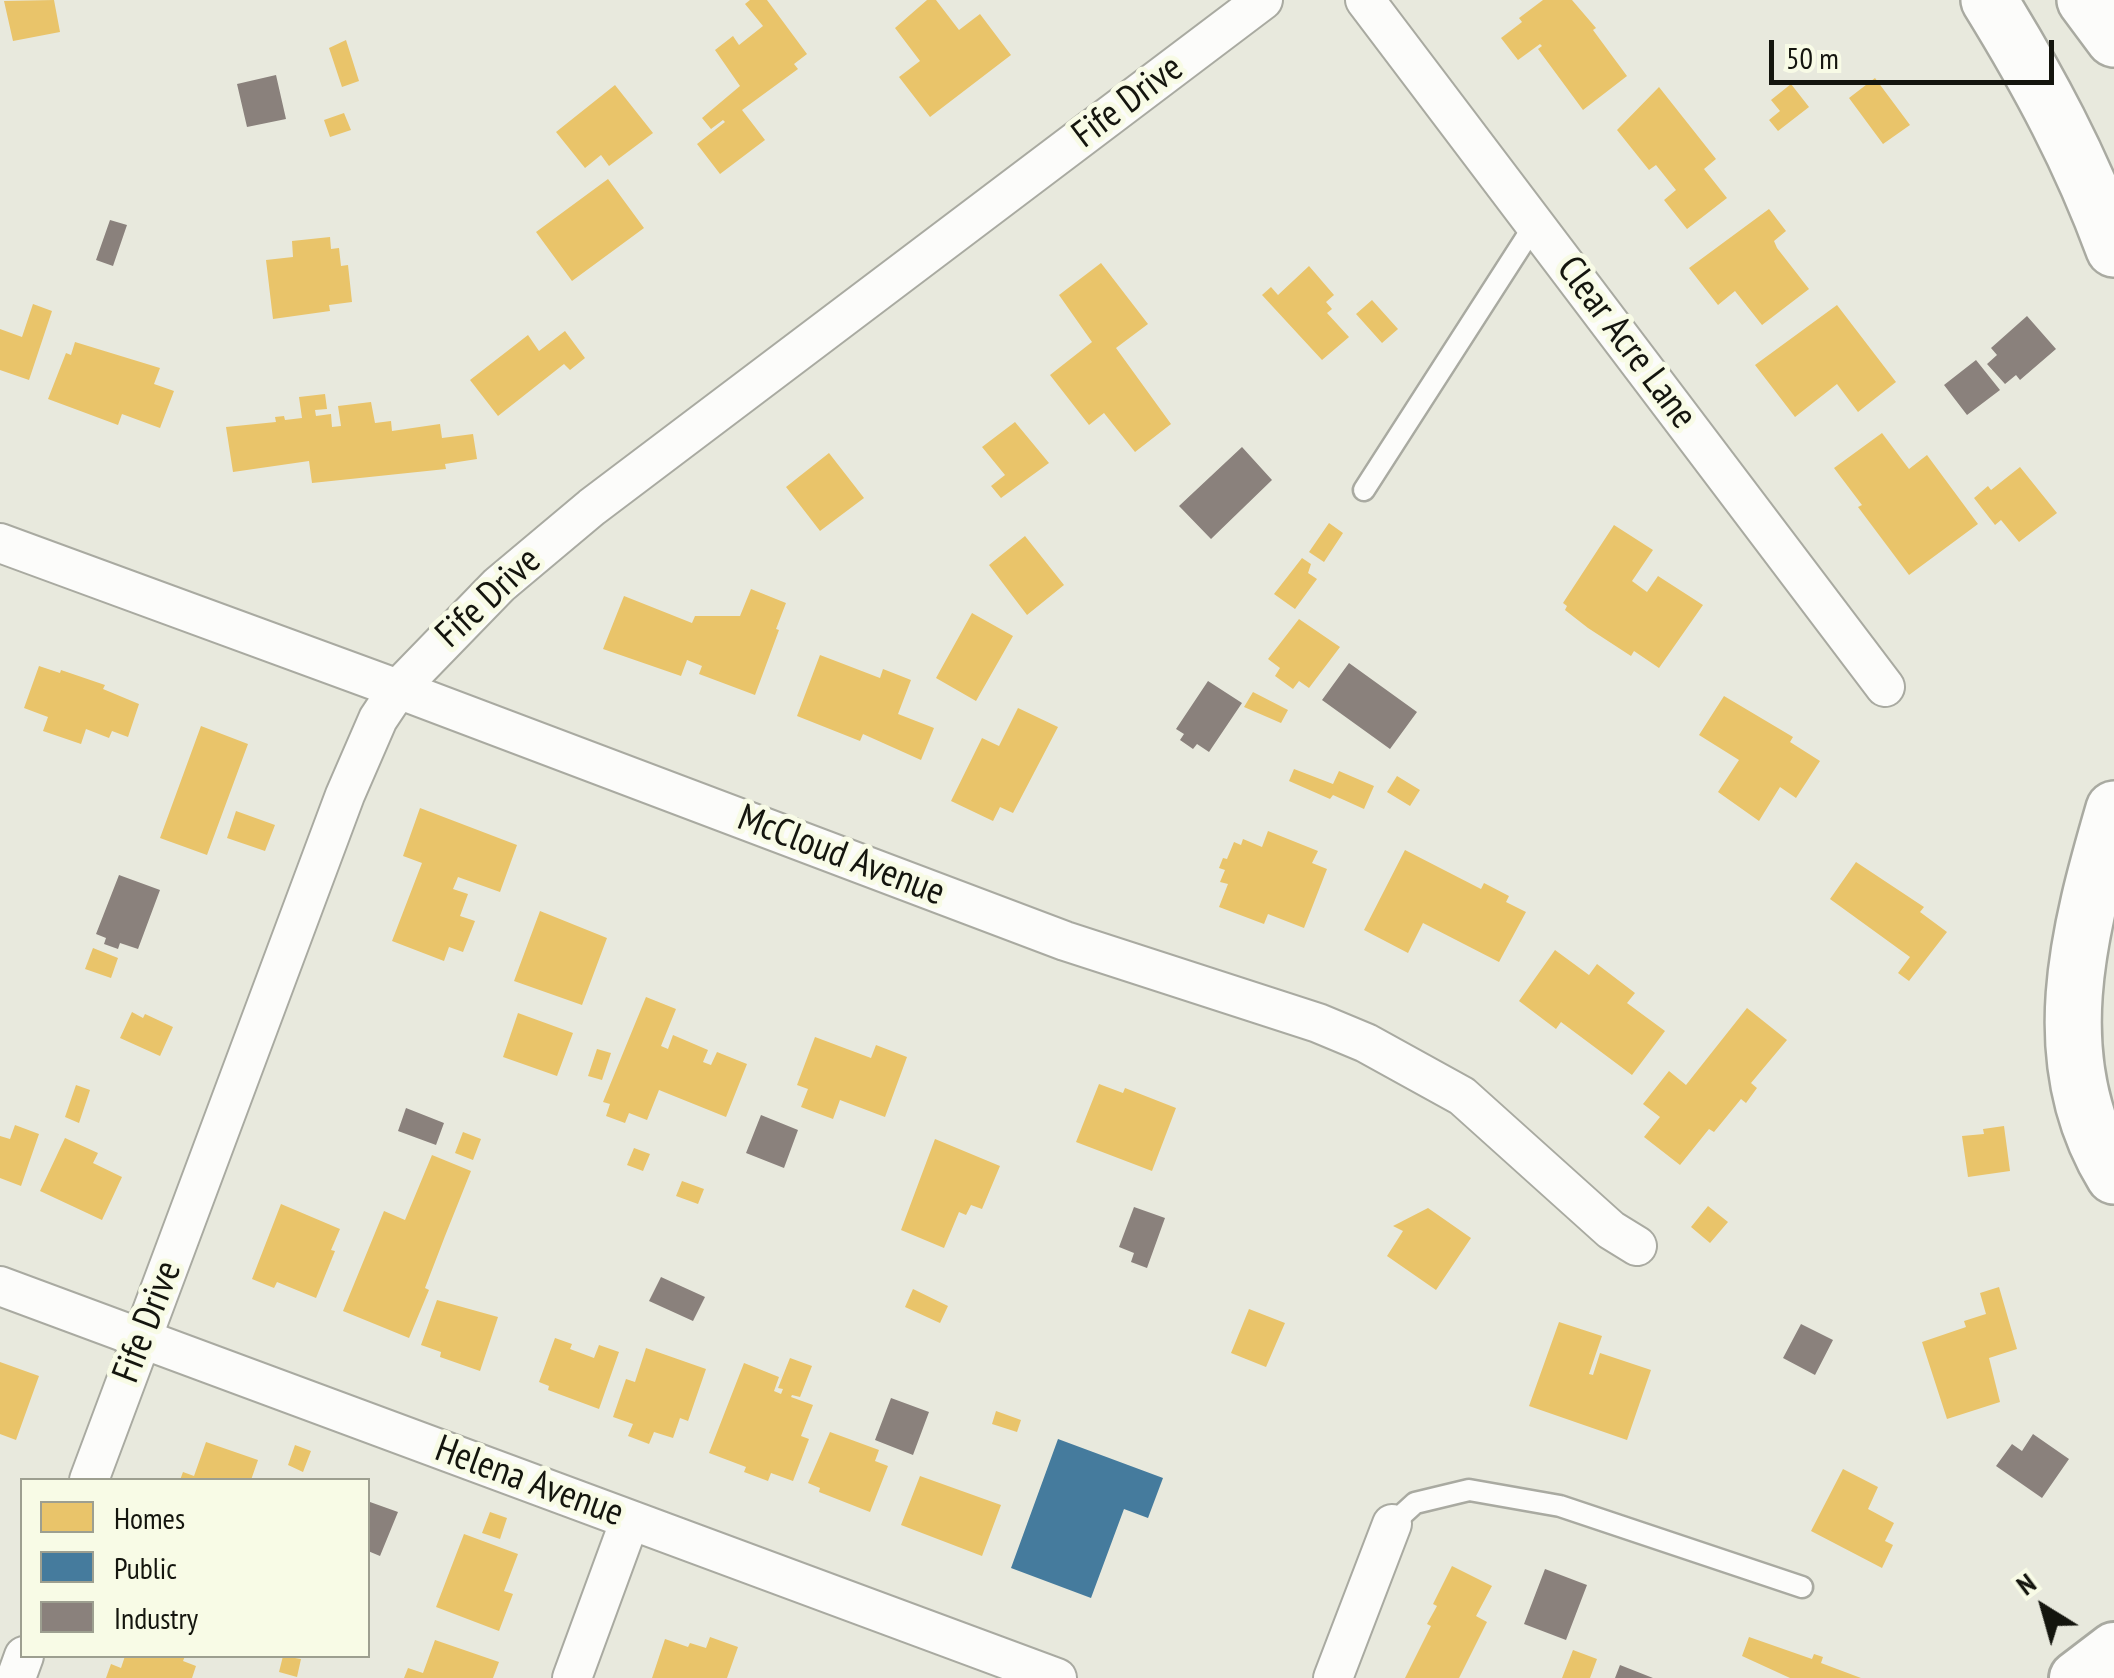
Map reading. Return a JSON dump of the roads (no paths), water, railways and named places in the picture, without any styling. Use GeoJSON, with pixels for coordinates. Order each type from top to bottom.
{"type":"FeatureCollection","features":[{"type":"Feature","properties":{"kind":"highway"},"geometry":{"type":"LineString","coordinates":[[1989,0],[2042,84],[2091,187],[2114,249]]}},
{"type":"Feature","properties":{"kind":"highway"},"geometry":{"type":"LineString","coordinates":[[2085,0],[2114,39]]}},
{"type":"Feature","properties":{"kind":"highway"},"geometry":{"type":"LineString","coordinates":[[2114,809],[2086,905],[2072,994],[2073,1045],[2083,1098],[2102,1156],[2114,1176]]}},
{"type":"Feature","properties":{"kind":"main road"},"geometry":{"type":"LineString","coordinates":[[2076,1678],[2114,1650]]}},
{"type":"Feature","properties":{"kind":"street","name":"Fife Drive"},"geometry":{"type":"LineString","coordinates":[[90,1478],[362,751],[398,689],[499,584],[592,507],[1263,0]]}},
{"type":"Feature","properties":{"kind":"street","name":"Clear Acre Lane"},"geometry":{"type":"LineString","coordinates":[[1365,0],[1885,688]]}},
{"type":"Feature","properties":{"kind":"street","name":"McCloud Avenue"},"geometry":{"type":"LineString","coordinates":[[0,543],[1065,942],[1318,1024],[1366,1044],[1462,1096],[1611,1230],[1636,1246]]}},
{"type":"Feature","properties":{"kind":"street","name":"Helena Avenue"},"geometry":{"type":"LineString","coordinates":[[0,1286],[1057,1678]]}},
{"type":"Feature","properties":{"kind":"street"},"geometry":{"type":"LineString","coordinates":[[572,1678],[630,1520]]}},
{"type":"Feature","properties":{"kind":"street"},"geometry":{"type":"LineString","coordinates":[[1333,1678],[1392,1524]]}},
{"type":"Feature","properties":{"kind":"lane"},"geometry":{"type":"LineString","coordinates":[[1364,490],[1535,224]]}},
{"type":"Feature","properties":{"kind":"lane"},"geometry":{"type":"LineString","coordinates":[[1392,1524],[1415,1503],[1469,1490],[1560,1506],[1802,1587]]}}]}
